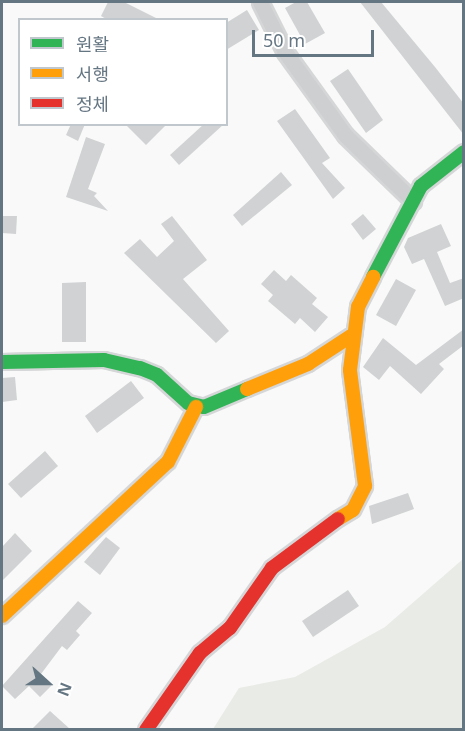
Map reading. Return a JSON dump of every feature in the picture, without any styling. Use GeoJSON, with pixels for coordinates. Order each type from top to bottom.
{"type":"FeatureCollection","features":[{"type":"Feature","properties":{"kind":"street"},"geometry":{"type":"LineString","coordinates":[[260,2],[285,52],[345,135],[413,201]]}},
{"type":"Feature","properties":{"kind":"street"},"geometry":{"type":"LineString","coordinates":[[146,729],[200,653],[230,628],[273,568],[295,546],[353,510],[365,476],[353,406],[351,336],[358,307],[421,186],[464,152]]}},
{"type":"Feature","properties":{"kind":"street"},"geometry":{"type":"LineString","coordinates":[[2,616],[168,462],[196,407],[243,395],[351,336]]}},
{"type":"Feature","properties":{"kind":"street"},"geometry":{"type":"LineString","coordinates":[[2,362],[104,360],[141,368],[196,407]]}},
{"type":"Feature","properties":{"kind":"shaded area"},"geometry":{"type":"Polygon","coordinates":[[[463,559],[463,729],[213,729],[239,688],[295,677],[385,627],[463,559]]]}},
{"type":"Feature","properties":{"kind":"building"},"geometry":{"type":"Polygon","coordinates":[[[108,2],[124,2],[156,18],[104,18],[101,16],[108,2]]]}},
{"type":"Feature","properties":{"kind":"building"},"geometry":{"type":"Polygon","coordinates":[[[296,2],[307,2],[325,33],[305,44],[285,8],[296,2]]]}},
{"type":"Feature","properties":{"kind":"building"},"geometry":{"type":"Polygon","coordinates":[[[360,2],[381,2],[464,104],[464,135],[360,2]]]}},
{"type":"Feature","properties":{"kind":"building"},"geometry":{"type":"Polygon","coordinates":[[[247,10],[259,30],[228,49],[228,22],[247,10]]]}},
{"type":"Feature","properties":{"kind":"building"},"geometry":{"type":"Polygon","coordinates":[[[348,69],[383,120],[366,133],[330,81],[348,69]]]}},
{"type":"Feature","properties":{"kind":"building"},"geometry":{"type":"Polygon","coordinates":[[[295,109],[330,158],[322,163],[345,188],[333,199],[277,121],[295,109]]]}},
{"type":"Feature","properties":{"kind":"building"},"geometry":{"type":"Polygon","coordinates":[[[70,126],[84,126],[78,141],[66,135],[70,126]]]}},
{"type":"Feature","properties":{"kind":"building"},"geometry":{"type":"Polygon","coordinates":[[[127,126],[165,126],[146,145],[127,126]]]}},
{"type":"Feature","properties":{"kind":"building"},"geometry":{"type":"Polygon","coordinates":[[[202,126],[222,126],[179,165],[170,155],[202,126]]]}},
{"type":"Feature","properties":{"kind":"building"},"geometry":{"type":"Polygon","coordinates":[[[86,137],[105,144],[88,189],[97,193],[94,196],[108,211],[66,197],[86,137]]]}},
{"type":"Feature","properties":{"kind":"building"},"geometry":{"type":"Polygon","coordinates":[[[281,172],[292,185],[242,226],[233,215],[281,172]]]}},
{"type":"Feature","properties":{"kind":"building"},"geometry":{"type":"Polygon","coordinates":[[[363,214],[376,229],[363,240],[351,224],[363,214]]]}},
{"type":"Feature","properties":{"kind":"building"},"geometry":{"type":"Polygon","coordinates":[[[2,216],[17,216],[16,234],[2,233],[2,216]]]}},
{"type":"Feature","properties":{"kind":"building"},"geometry":{"type":"Polygon","coordinates":[[[172,216],[207,260],[183,279],[229,331],[216,343],[124,253],[140,239],[157,257],[174,241],[161,224],[172,216]]]}},
{"type":"Feature","properties":{"kind":"building"},"geometry":{"type":"Polygon","coordinates":[[[441,224],[451,246],[437,252],[450,283],[464,278],[464,298],[445,306],[424,259],[412,264],[404,247],[408,238],[441,224]]]}},
{"type":"Feature","properties":{"kind":"building"},"geometry":{"type":"Polygon","coordinates":[[[274,270],[286,281],[291,275],[317,298],[312,304],[328,317],[315,332],[300,318],[295,324],[268,301],[273,295],[261,284],[274,270]]]}},
{"type":"Feature","properties":{"kind":"building"},"geometry":{"type":"Polygon","coordinates":[[[396,279],[416,290],[396,326],[376,315],[396,279]]]}},
{"type":"Feature","properties":{"kind":"building"},"geometry":{"type":"Polygon","coordinates":[[[86,282],[86,342],[62,342],[62,283],[86,282]]]}},
{"type":"Feature","properties":{"kind":"building"},"geometry":{"type":"Polygon","coordinates":[[[464,329],[464,345],[439,364],[444,369],[421,394],[390,366],[379,380],[363,367],[383,338],[416,365],[464,329]]]}},
{"type":"Feature","properties":{"kind":"building"},"geometry":{"type":"Polygon","coordinates":[[[15,377],[17,400],[2,402],[2,378],[15,377]]]}},
{"type":"Feature","properties":{"kind":"building"},"geometry":{"type":"Polygon","coordinates":[[[131,381],[144,398],[97,433],[85,416],[131,381]]]}},
{"type":"Feature","properties":{"kind":"building"},"geometry":{"type":"Polygon","coordinates":[[[45,451],[58,466],[21,498],[8,484],[45,451]]]}},
{"type":"Feature","properties":{"kind":"building"},"geometry":{"type":"Polygon","coordinates":[[[408,493],[414,509],[372,524],[369,506],[408,493]]]}},
{"type":"Feature","properties":{"kind":"building"},"geometry":{"type":"Polygon","coordinates":[[[15,533],[32,551],[2,581],[2,547],[15,533]]]}},
{"type":"Feature","properties":{"kind":"building"},"geometry":{"type":"Polygon","coordinates":[[[106,537],[120,548],[100,575],[84,562],[106,537]]]}},
{"type":"Feature","properties":{"kind":"building"},"geometry":{"type":"Polygon","coordinates":[[[348,590],[359,606],[313,637],[302,621],[348,590]]]}},
{"type":"Feature","properties":{"kind":"building"},"geometry":{"type":"Polygon","coordinates":[[[78,601],[92,613],[76,631],[80,635],[67,650],[62,646],[41,674],[52,685],[40,697],[29,686],[15,699],[2,686],[78,601]]]}},
{"type":"Feature","properties":{"kind":"building"},"geometry":{"type":"Polygon","coordinates":[[[50,711],[70,729],[32,729],[50,711]]]}},
{"type":"Feature","properties":{"kind":"traffic: fast"},"geometry":{"type":"LineString","coordinates":[[373,277],[421,186],[464,152]]}},
{"type":"Feature","properties":{"kind":"traffic: fast"},"geometry":{"type":"LineString","coordinates":[[2,362],[104,360],[140,368],[157,375],[188,403],[204,407],[247,389]]}},
{"type":"Feature","properties":{"kind":"traffic: slow"},"geometry":{"type":"LineString","coordinates":[[338,519],[353,510],[365,486],[350,370],[358,307],[373,277]]}},
{"type":"Feature","properties":{"kind":"traffic: slow"},"geometry":{"type":"LineString","coordinates":[[247,389],[308,364],[351,336]]}},
{"type":"Feature","properties":{"kind":"traffic: slow"},"geometry":{"type":"LineString","coordinates":[[2,616],[168,462],[196,407]]}},
{"type":"Feature","properties":{"kind":"traffic: jam"},"geometry":{"type":"LineString","coordinates":[[146,730],[200,653],[230,628],[272,568],[338,519]]}}]}
